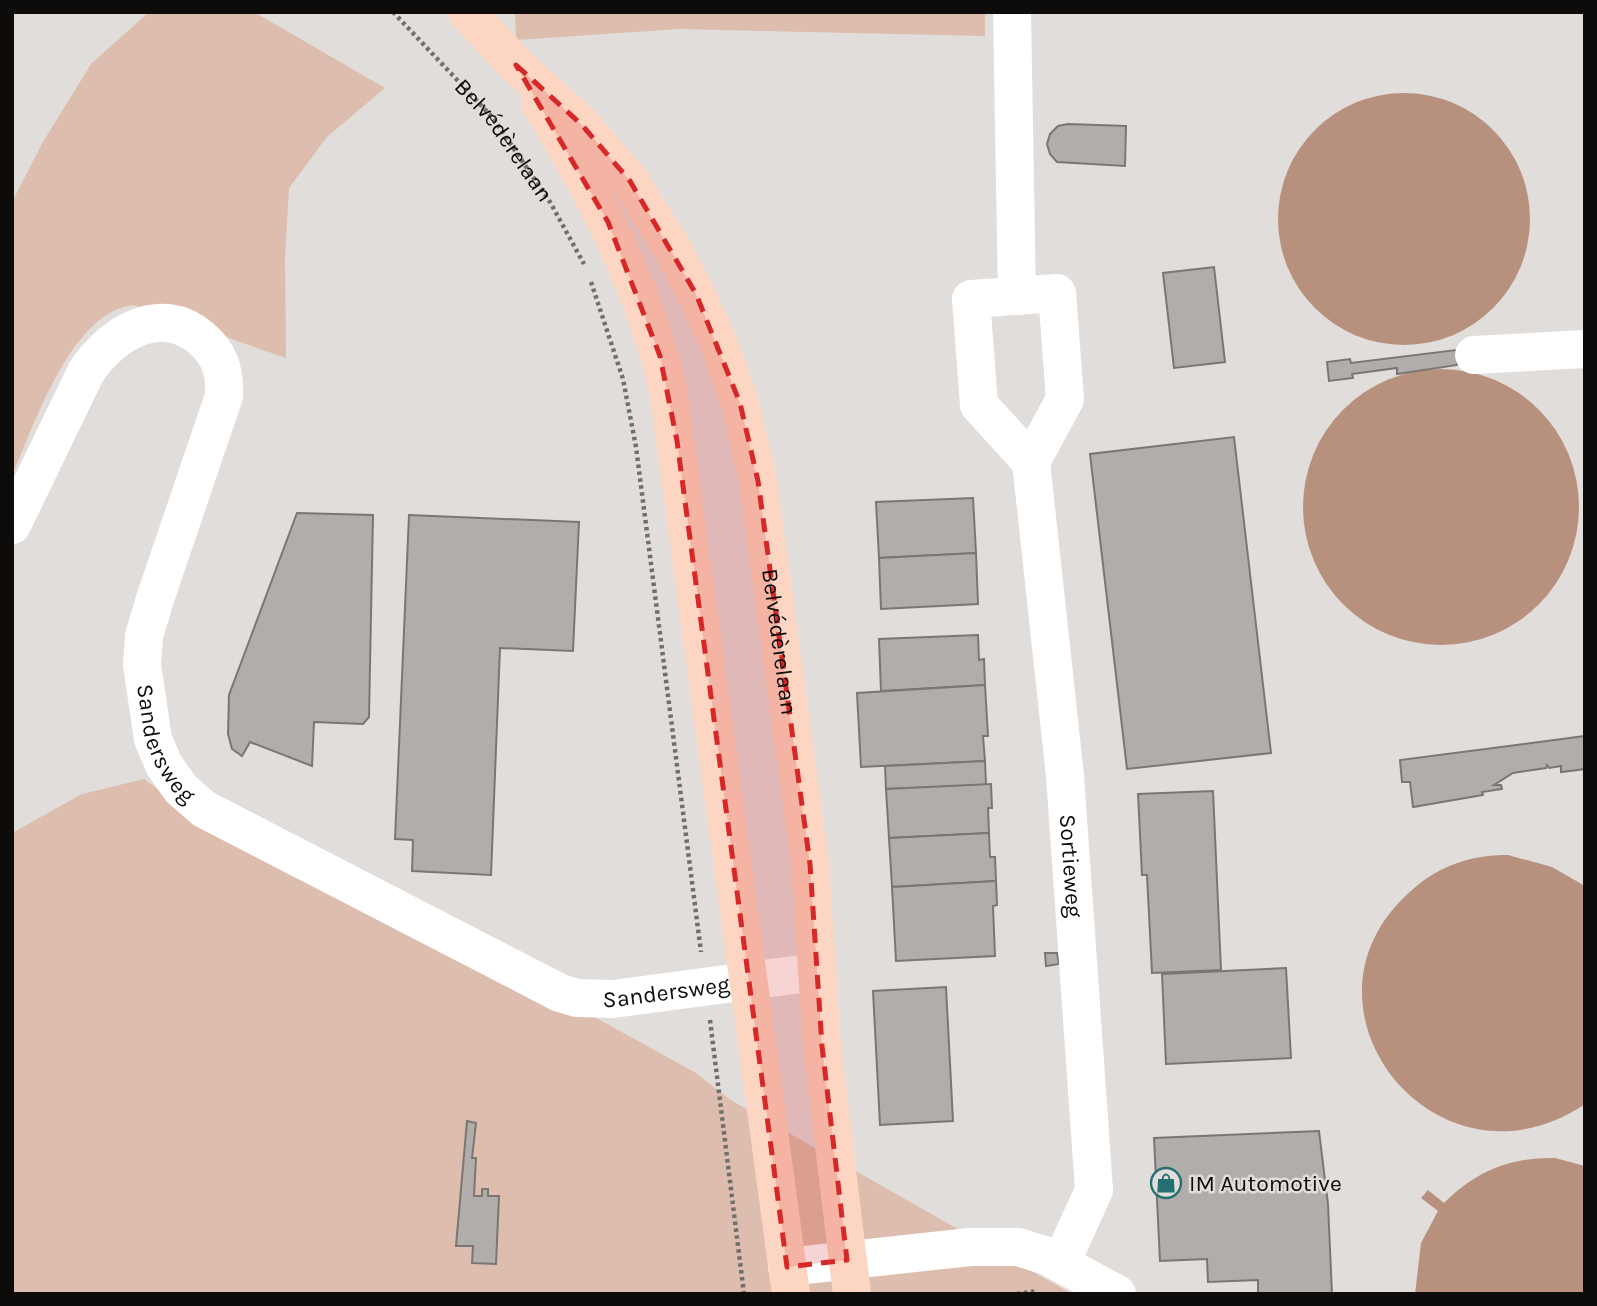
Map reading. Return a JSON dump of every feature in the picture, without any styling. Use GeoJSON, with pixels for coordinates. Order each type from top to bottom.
{"type":"FeatureCollection","features":[{"type":"Feature","properties":{"kind":"main road","name":"Belvédèrelaan"},"geometry":{"type":"LineString","coordinates":[[467,12],[516,65],[582,125],[630,181],[674,251],[696,294],[716,337],[740,403],[758,481],[810,864],[816,972],[850,1277]]}},
{"type":"Feature","properties":{"kind":"main road","name":"Belvédèrelaan"},"geometry":{"type":"LineString","coordinates":[[516,65],[608,222],[631,273],[660,356],[677,441],[789,1280]]}},
{"type":"Feature","properties":{"kind":"street"},"geometry":{"type":"LineString","coordinates":[[1012,12],[1017,296]]}},
{"type":"Feature","properties":{"kind":"street"},"geometry":{"type":"LineString","coordinates":[[1057,293],[1065,399],[1031,462],[979,405],[971,299],[1057,293]]}},
{"type":"Feature","properties":{"kind":"street","name":"Sandersweg"},"geometry":{"type":"LineString","coordinates":[[12,525],[86,372],[99,353],[116,338],[136,327],[176,323],[192,330],[219,357],[225,376],[223,396],[155,599],[144,636],[142,666],[153,739],[164,765],[181,789],[204,809],[560,993],[577,998],[612,999],[816,972]]}},
{"type":"Feature","properties":{"kind":"street"},"geometry":{"type":"LineString","coordinates":[[1474,355],[1585,349]]}},
{"type":"Feature","properties":{"kind":"street","name":"Sortieweg"},"geometry":{"type":"LineString","coordinates":[[1031,462],[1065,776],[1094,1190],[1052,1276]]}},
{"type":"Feature","properties":{"kind":"street"},"geometry":{"type":"LineString","coordinates":[[789,1280],[850,1277],[990,1245],[1018,1247],[1052,1276],[1117,1294]]}},
{"type":"Feature","properties":{"kind":"path","name":"Belvédèrelaan"},"geometry":{"type":"LineString","coordinates":[[393,12],[493,118],[550,202],[586,268]]}},
{"type":"Feature","properties":{"kind":"path"},"geometry":{"type":"LineString","coordinates":[[590,278],[619,366],[636,447],[744,1294]]}},
{"type":"Feature","properties":{"kind":"path"},"geometry":{"type":"LineString","coordinates":[[1017,1294],[1052,1276]]}},
{"type":"Feature","properties":{"kind":"highlighted area"},"geometry":{"type":"Polygon","coordinates":[[[516,65],[582,125],[630,181],[696,294],[740,403],[758,481],[810,864],[822,1046],[847,1260],[787,1267],[677,441],[660,356],[608,222],[516,65]]]}},
{"type":"Feature","properties":{"kind":"shaded area"},"geometry":{"type":"Polygon","coordinates":[[[149,12],[254,12],[385,88],[327,137],[289,188],[285,259],[286,358],[133,305],[111,313],[91,328],[57,374],[12,475],[12,202],[43,142],[91,64],[149,12]]]}},
{"type":"Feature","properties":{"kind":"shaded area"},"geometry":{"type":"Polygon","coordinates":[[[515,12],[985,12],[985,36],[679,29],[516,40],[515,12]]]}},
{"type":"Feature","properties":{"kind":"shaded area"},"geometry":{"type":"Polygon","coordinates":[[[1404,93],[1441,98],[1474,114],[1493,130],[1509,149],[1525,182],[1530,219],[1525,256],[1509,289],[1493,308],[1474,324],[1441,340],[1404,345],[1367,340],[1334,324],[1315,308],[1299,289],[1283,256],[1278,219],[1283,182],[1299,149],[1315,130],[1334,114],[1367,98],[1404,93]]]}},
{"type":"Feature","properties":{"kind":"shaded area"},"geometry":{"type":"Polygon","coordinates":[[[1441,369],[1468,372],[1494,380],[1517,393],[1538,410],[1555,431],[1568,454],[1576,480],[1579,507],[1576,534],[1568,560],[1555,583],[1538,604],[1517,621],[1494,634],[1468,642],[1441,645],[1414,642],[1388,634],[1365,621],[1344,604],[1327,583],[1314,560],[1306,534],[1303,507],[1306,480],[1314,454],[1327,431],[1344,410],[1365,393],[1388,380],[1414,372],[1441,369]]]}},
{"type":"Feature","properties":{"kind":"shaded area"},"geometry":{"type":"Polygon","coordinates":[[[144,779],[175,802],[237,820],[696,1073],[729,1099],[1072,1294],[12,1294],[12,833],[82,794],[144,779]]]}},
{"type":"Feature","properties":{"kind":"shaded area"},"geometry":{"type":"Polygon","coordinates":[[[1508,855],[1552,867],[1585,886],[1585,1104],[1530,1128],[1477,1129],[1430,1111],[1393,1078],[1369,1035],[1362,986],[1375,936],[1412,890],[1434,874],[1457,863],[1481,857],[1508,855]]]}},
{"type":"Feature","properties":{"kind":"shaded area"},"geometry":{"type":"Polygon","coordinates":[[[1555,1158],[1585,1166],[1585,1294],[1415,1294],[1421,1243],[1438,1211],[1421,1198],[1428,1190],[1444,1203],[1469,1182],[1495,1168],[1523,1160],[1555,1158]]]}},
{"type":"Feature","properties":{"kind":"building"},"geometry":{"type":"Polygon","coordinates":[[[1058,126],[1126,126],[1125,166],[1057,162],[1050,154],[1047,144],[1050,134],[1058,126]]]}},
{"type":"Feature","properties":{"kind":"building"},"geometry":{"type":"Polygon","coordinates":[[[1214,267],[1225,362],[1174,368],[1163,273],[1214,267]]]}},
{"type":"Feature","properties":{"kind":"building"},"geometry":{"type":"Polygon","coordinates":[[[1456,350],[1457,365],[1397,374],[1397,368],[1352,374],[1353,378],[1329,381],[1327,362],[1350,359],[1351,363],[1456,350]]]}},
{"type":"Feature","properties":{"kind":"building"},"geometry":{"type":"Polygon","coordinates":[[[1234,437],[1271,753],[1127,769],[1090,454],[1234,437]]]}},
{"type":"Feature","properties":{"kind":"building"},"geometry":{"type":"Polygon","coordinates":[[[973,498],[976,553],[879,558],[876,502],[973,498]]]}},
{"type":"Feature","properties":{"kind":"building"},"geometry":{"type":"Polygon","coordinates":[[[297,513],[373,515],[369,717],[363,724],[314,722],[312,766],[250,742],[242,756],[232,749],[228,734],[229,695],[297,513]]]}},
{"type":"Feature","properties":{"kind":"building"},"geometry":{"type":"Polygon","coordinates":[[[409,515],[579,522],[573,651],[500,648],[491,875],[412,871],[413,840],[395,839],[409,515]]]}},
{"type":"Feature","properties":{"kind":"building"},"geometry":{"type":"Polygon","coordinates":[[[976,553],[978,604],[881,609],[879,558],[976,553]]]}},
{"type":"Feature","properties":{"kind":"building"},"geometry":{"type":"Polygon","coordinates":[[[978,635],[979,660],[984,659],[985,685],[881,691],[879,639],[978,635]]]}},
{"type":"Feature","properties":{"kind":"building"},"geometry":{"type":"Polygon","coordinates":[[[985,685],[988,736],[983,736],[985,761],[861,767],[857,693],[985,685]]]}},
{"type":"Feature","properties":{"kind":"building"},"geometry":{"type":"Polygon","coordinates":[[[1585,736],[1585,769],[1561,772],[1561,766],[1549,768],[1547,765],[1546,768],[1513,773],[1494,785],[1501,785],[1502,789],[1482,792],[1483,795],[1413,807],[1410,782],[1402,782],[1400,760],[1585,736]]]}},
{"type":"Feature","properties":{"kind":"building"},"geometry":{"type":"Polygon","coordinates":[[[985,761],[986,785],[886,789],[885,766],[985,761]]]}},
{"type":"Feature","properties":{"kind":"building"},"geometry":{"type":"Polygon","coordinates":[[[991,784],[989,833],[889,838],[886,789],[991,784]]]}},
{"type":"Feature","properties":{"kind":"building"},"geometry":{"type":"Polygon","coordinates":[[[1213,791],[1221,970],[1152,973],[1147,875],[1142,875],[1138,794],[1213,791]]]}},
{"type":"Feature","properties":{"kind":"building"},"geometry":{"type":"Polygon","coordinates":[[[989,833],[990,857],[995,857],[996,881],[892,887],[889,838],[989,833]]]}},
{"type":"Feature","properties":{"kind":"building"},"geometry":{"type":"Polygon","coordinates":[[[996,881],[997,905],[993,906],[995,956],[896,961],[892,887],[996,881]]]}},
{"type":"Feature","properties":{"kind":"building"},"geometry":{"type":"Polygon","coordinates":[[[1045,953],[1057,953],[1059,964],[1046,966],[1045,953]]]}},
{"type":"Feature","properties":{"kind":"building"},"geometry":{"type":"Polygon","coordinates":[[[1286,968],[1291,1058],[1166,1064],[1162,974],[1286,968]]]}},
{"type":"Feature","properties":{"kind":"building"},"geometry":{"type":"Polygon","coordinates":[[[946,987],[953,1121],[880,1125],[873,991],[946,987]]]}},
{"type":"Feature","properties":{"kind":"building"},"geometry":{"type":"Polygon","coordinates":[[[467,1121],[476,1123],[472,1158],[476,1158],[474,1196],[482,1196],[482,1189],[488,1189],[488,1196],[499,1196],[496,1264],[472,1263],[473,1246],[456,1246],[467,1121]]]}},
{"type":"Feature","properties":{"kind":"building"},"geometry":{"type":"Polygon","coordinates":[[[1319,1131],[1328,1204],[1332,1294],[1258,1294],[1258,1280],[1208,1282],[1207,1259],[1160,1261],[1154,1138],[1319,1131]]]}},
{"type":"Feature","properties":{"kind":"place","name":"IM Automotive"},"geometry":{"type":"Point","coordinates":[1166,1183]}}]}
